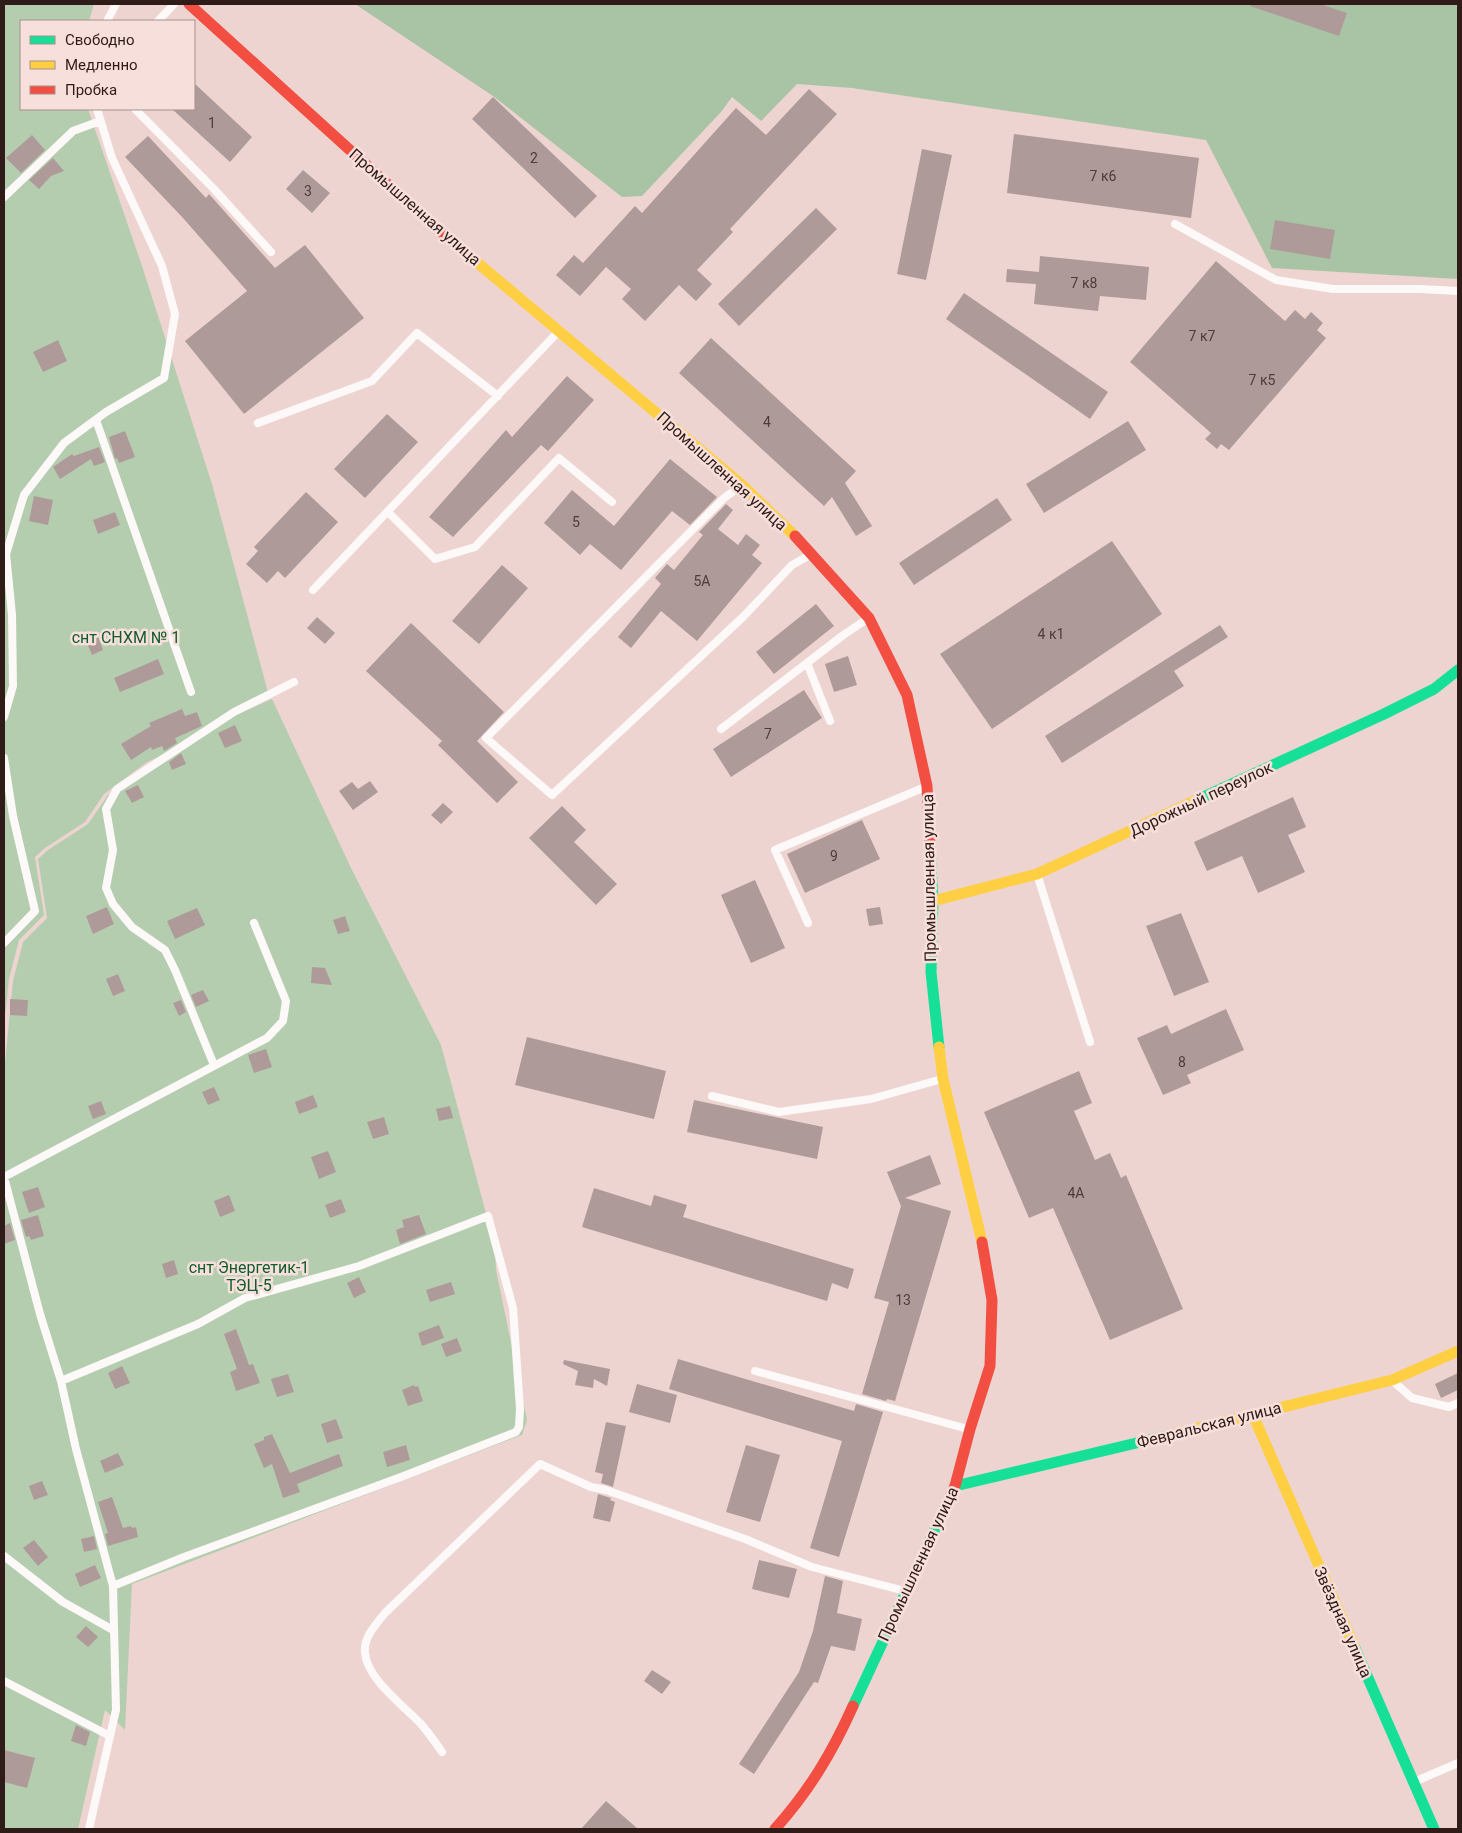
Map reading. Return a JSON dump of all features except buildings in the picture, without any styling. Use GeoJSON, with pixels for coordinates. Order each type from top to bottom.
{"type":"FeatureCollection","features":[{"type":"Feature","properties":{"kind":"main road","name":"Промышленная улица"},"geometry":{"type":"LineString","coordinates":[[189,4],[427,220],[742,484],[812,554],[869,618],[906,695],[927,786],[932,901],[930,972],[943,1079],[985,1252],[992,1300],[990,1366],[970,1429],[955,1486],[824,1766],[793,1810],[775,1829]]}},
{"type":"Feature","properties":{"kind":"main road","name":"Дорожный переулок"},"geometry":{"type":"LineString","coordinates":[[932,901],[1037,874],[1384,714],[1434,689],[1458,670]]}},
{"type":"Feature","properties":{"kind":"main road","name":"Февральская улица"},"geometry":{"type":"LineString","coordinates":[[955,1486],[1253,1416],[1392,1380],[1458,1351]]}},
{"type":"Feature","properties":{"kind":"main road","name":"Звёздная улица"},"geometry":{"type":"LineString","coordinates":[[1253,1416],[1434,1829]]}},
{"type":"Feature","properties":{"kind":"lane"},"geometry":{"type":"LineString","coordinates":[[108,20],[116,4]]}},
{"type":"Feature","properties":{"kind":"lane"},"geometry":{"type":"LineString","coordinates":[[159,20],[174,4]]}},
{"type":"Feature","properties":{"kind":"lane"},"geometry":{"type":"LineString","coordinates":[[4,717],[13,686],[12,615],[6,554],[24,495],[64,443],[96,420],[164,378],[175,314],[162,266],[112,158],[97,110]]}},
{"type":"Feature","properties":{"kind":"lane"},"geometry":{"type":"LineString","coordinates":[[136,110],[213,188],[271,252]]}},
{"type":"Feature","properties":{"kind":"lane"},"geometry":{"type":"LineString","coordinates":[[4,196],[73,131],[100,121]]}},
{"type":"Feature","properties":{"kind":"lane"},"geometry":{"type":"LineString","coordinates":[[1175,224],[1276,280],[1333,289],[1420,288],[1458,291]]}},
{"type":"Feature","properties":{"kind":"lane"},"geometry":{"type":"LineString","coordinates":[[313,590],[559,331]]}},
{"type":"Feature","properties":{"kind":"lane"},"geometry":{"type":"LineString","coordinates":[[258,423],[372,381],[417,333],[498,396]]}},
{"type":"Feature","properties":{"kind":"lane"},"geometry":{"type":"LineString","coordinates":[[96,420],[191,692]]}},
{"type":"Feature","properties":{"kind":"lane"},"geometry":{"type":"LineString","coordinates":[[388,512],[435,559],[475,547],[559,458],[612,502]]}},
{"type":"Feature","properties":{"kind":"lane"},"geometry":{"type":"LineString","coordinates":[[742,484],[724,498],[486,738],[552,795],[744,617],[792,566],[812,554]]}},
{"type":"Feature","properties":{"kind":"lane"},"geometry":{"type":"LineString","coordinates":[[721,729],[842,636],[869,618]]}},
{"type":"Feature","properties":{"kind":"lane"},"geometry":{"type":"LineString","coordinates":[[807,663],[830,721]]}},
{"type":"Feature","properties":{"kind":"lane"},"geometry":{"type":"LineString","coordinates":[[214,1066],[165,950],[132,927],[113,904],[106,888],[113,850],[106,810],[117,789],[234,712],[294,682]]}},
{"type":"Feature","properties":{"kind":"lane"},"geometry":{"type":"LineString","coordinates":[[4,758],[13,816],[35,911],[4,943]]}},
{"type":"Feature","properties":{"kind":"lane"},"geometry":{"type":"LineString","coordinates":[[808,923],[775,850],[927,786]]}},
{"type":"Feature","properties":{"kind":"lane"},"geometry":{"type":"LineString","coordinates":[[1037,874],[1090,1042]]}},
{"type":"Feature","properties":{"kind":"lane"},"geometry":{"type":"LineString","coordinates":[[89,1829],[116,1710],[112,1586],[76,1449],[61,1381],[40,1314],[4,1176],[267,1038],[282,1021],[286,1001],[254,922]]}},
{"type":"Feature","properties":{"kind":"lane"},"geometry":{"type":"LineString","coordinates":[[712,1096],[779,1112],[872,1099],[943,1079]]}},
{"type":"Feature","properties":{"kind":"lane"},"geometry":{"type":"LineString","coordinates":[[61,1381],[198,1324],[245,1298],[359,1266],[488,1216],[513,1308],[520,1409],[519,1427],[516,1432],[112,1586]]}},
{"type":"Feature","properties":{"kind":"lane"},"geometry":{"type":"LineString","coordinates":[[755,1371],[970,1429]]}},
{"type":"Feature","properties":{"kind":"lane"},"geometry":{"type":"LineString","coordinates":[[1392,1380],[1412,1398],[1449,1407],[1458,1404]]}},
{"type":"Feature","properties":{"kind":"lane"},"geometry":{"type":"LineString","coordinates":[[442,1752],[422,1725],[375,1678],[365,1653],[366,1643],[374,1626],[385,1613],[540,1464],[592,1487],[606,1490],[745,1539],[812,1567],[905,1592]]}},
{"type":"Feature","properties":{"kind":"lane"},"geometry":{"type":"LineString","coordinates":[[4,1556],[63,1602],[114,1630]]}},
{"type":"Feature","properties":{"kind":"lane"},"geometry":{"type":"LineString","coordinates":[[4,1681],[110,1736]]}},
{"type":"Feature","properties":{"kind":"lane"},"geometry":{"type":"LineString","coordinates":[[1413,1783],[1458,1763]]}},
{"type":"Feature","properties":{"kind":"green space","name":"снт Энергетик-1 ТЭЦ-5"},"geometry":{"type":"Polygon","coordinates":[[[4,4],[94,4],[89,20],[20,20],[20,110],[88,110],[142,266],[212,484],[269,696],[236,715],[272,699],[352,870],[441,1045],[495,1247],[496,1270],[527,1420],[522,1435],[132,1584],[125,1730],[105,1710],[78,1829],[4,1829],[4,1073],[13,981],[23,942],[47,918],[38,859],[48,850],[88,824],[108,795],[150,764],[178,748],[147,762],[104,794],[85,822],[45,848],[35,857],[44,915],[19,940],[9,979],[4,1026],[4,4]]]}},
{"type":"Feature","properties":{"kind":"green space"},"geometry":{"type":"Polygon","coordinates":[[[355,4],[1458,4],[1458,279],[1272,268],[1206,140],[852,88],[797,84],[761,121],[732,97],[721,112],[642,196],[622,197],[493,96],[355,4]]]}},
{"type":"Feature","properties":{"kind":"traffic: fast"},"geometry":{"type":"LineString","coordinates":[[1199,799],[1384,714],[1434,689],[1458,670]]}},
{"type":"Feature","properties":{"kind":"traffic: fast"},"geometry":{"type":"LineString","coordinates":[[930,847],[933,901],[931,972],[939,1047]]}},
{"type":"Feature","properties":{"kind":"traffic: fast"},"geometry":{"type":"LineString","coordinates":[[955,1486],[1170,1435]]}},
{"type":"Feature","properties":{"kind":"traffic: fast"},"geometry":{"type":"LineString","coordinates":[[853,1706],[938,1523]]}},
{"type":"Feature","properties":{"kind":"traffic: fast"},"geometry":{"type":"LineString","coordinates":[[1354,1646],[1434,1829]]}},
{"type":"Feature","properties":{"kind":"traffic: slow"},"geometry":{"type":"LineString","coordinates":[[467,254],[742,485],[795,536]]}},
{"type":"Feature","properties":{"kind":"traffic: slow"},"geometry":{"type":"LineString","coordinates":[[933,901],[1037,874],[1199,799]]}},
{"type":"Feature","properties":{"kind":"traffic: slow"},"geometry":{"type":"LineString","coordinates":[[939,1047],[943,1079],[982,1242]]}},
{"type":"Feature","properties":{"kind":"traffic: slow"},"geometry":{"type":"LineString","coordinates":[[1170,1435],[1392,1380],[1458,1351]]}},
{"type":"Feature","properties":{"kind":"traffic: slow"},"geometry":{"type":"LineString","coordinates":[[1253,1415],[1354,1646]]}},
{"type":"Feature","properties":{"kind":"traffic: jam"},"geometry":{"type":"LineString","coordinates":[[189,4],[467,254]]}},
{"type":"Feature","properties":{"kind":"traffic: jam"},"geometry":{"type":"LineString","coordinates":[[795,536],[869,618],[907,695],[927,786],[930,847]]}},
{"type":"Feature","properties":{"kind":"traffic: jam"},"geometry":{"type":"LineString","coordinates":[[938,1523],[955,1486],[970,1429],[990,1366],[992,1300],[982,1242]]}},
{"type":"Feature","properties":{"kind":"traffic: jam"},"geometry":{"type":"LineString","coordinates":[[775,1829],[799,1800],[819,1771],[837,1740],[853,1706]]}},
{"type":"Feature","properties":{"kind":"park label","name":"снт СНХМ № 1"},"geometry":{"type":"Point","coordinates":[126,637]}}]}
